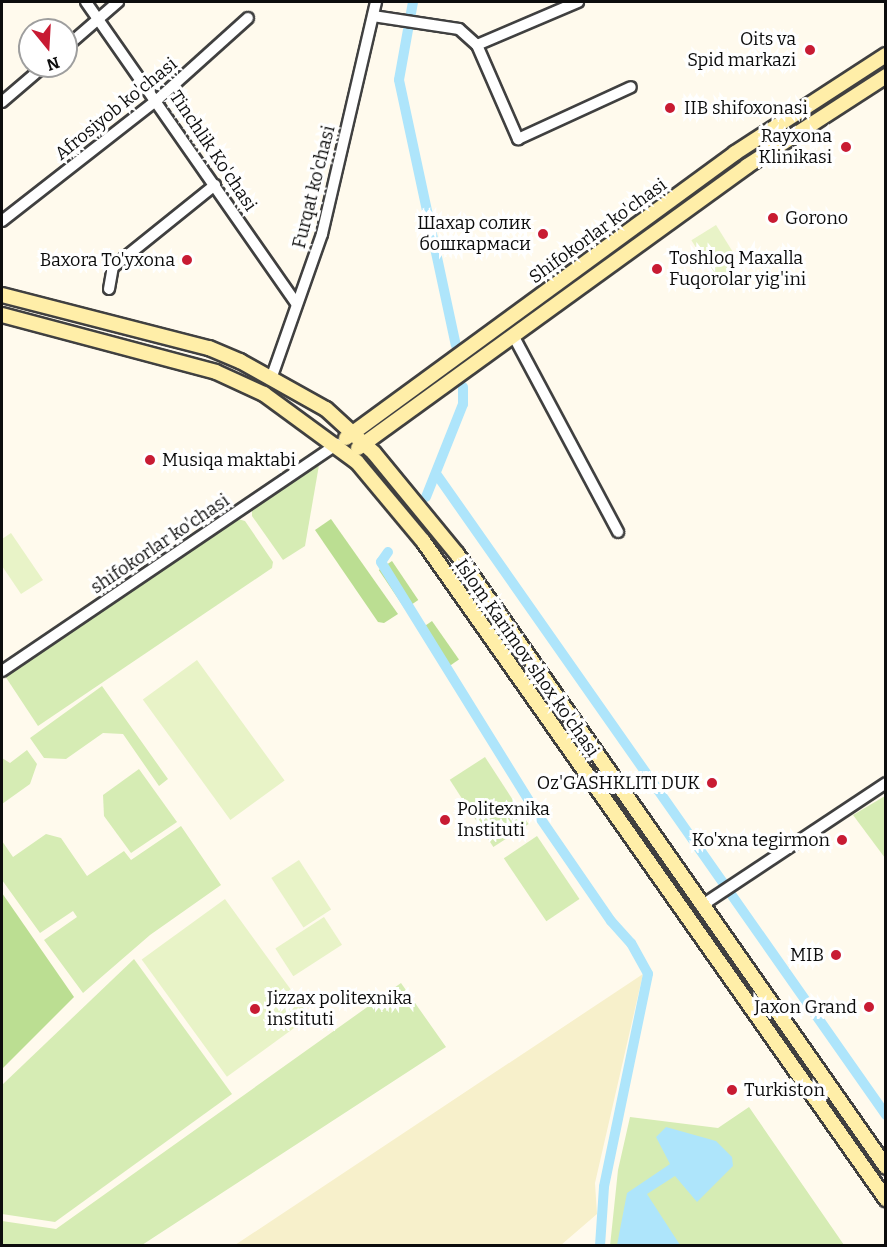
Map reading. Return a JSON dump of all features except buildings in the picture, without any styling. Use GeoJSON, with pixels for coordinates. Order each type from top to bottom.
{"type":"FeatureCollection","features":[{"type":"Feature","properties":{"kind":"main road","name":"Shifokorlar ko'chasi"},"geometry":{"type":"LineString","coordinates":[[337,444],[735,153],[885,55]]}},
{"type":"Feature","properties":{"kind":"main road","name":"Shifokorlar ko'chasi"},"geometry":{"type":"LineString","coordinates":[[349,455],[747,166],[885,76]]}},
{"type":"Feature","properties":{"kind":"main road","name":"Islom Karimov shox ko'chasi"},"geometry":{"type":"LineString","coordinates":[[2,295],[209,348],[272,376],[326,409],[354,433],[439,530],[885,1167]]}},
{"type":"Feature","properties":{"kind":"main road","name":"Islom Karimov shox ko'chasi"},"geometry":{"type":"LineString","coordinates":[[2,315],[216,372],[264,394],[337,444],[349,455],[423,541],[885,1198]]}},
{"type":"Feature","properties":{"kind":"street","name":"Tinchlik Ko'chasi"},"geometry":{"type":"LineString","coordinates":[[86,2],[158,99],[297,304]]}},
{"type":"Feature","properties":{"kind":"street"},"geometry":{"type":"LineString","coordinates":[[78,37],[118,2]]}},
{"type":"Feature","properties":{"kind":"street","name":"Furqat ko'chasi"},"geometry":{"type":"LineString","coordinates":[[272,376],[322,234],[376,2]]}},
{"type":"Feature","properties":{"kind":"street"},"geometry":{"type":"LineString","coordinates":[[477,45],[578,2]]}},
{"type":"Feature","properties":{"kind":"street"},"geometry":{"type":"LineString","coordinates":[[373,16],[459,29],[477,45],[518,139],[631,87]]}},
{"type":"Feature","properties":{"kind":"street","name":"Afrosiyob ko'chasi"},"geometry":{"type":"LineString","coordinates":[[2,221],[158,99],[248,18]]}},
{"type":"Feature","properties":{"kind":"street"},"geometry":{"type":"LineString","coordinates":[[2,102],[30,78]]}},
{"type":"Feature","properties":{"kind":"street"},"geometry":{"type":"LineString","coordinates":[[109,289],[113,267],[215,185]]}},
{"type":"Feature","properties":{"kind":"street"},"geometry":{"type":"LineString","coordinates":[[514,337],[618,532]]}},
{"type":"Feature","properties":{"kind":"street","name":"shifokorlar ko'chasi"},"geometry":{"type":"LineString","coordinates":[[2,670],[337,444]]}},
{"type":"Feature","properties":{"kind":"street"},"geometry":{"type":"LineString","coordinates":[[701,906],[885,783]]}},
{"type":"Feature","properties":{"kind":"shaded area"},"geometry":{"type":"Polygon","coordinates":[[[643,974],[595,1183],[597,1214],[561,1245],[235,1245],[643,974]]]}},
{"type":"Feature","properties":{"kind":"green space"},"geometry":{"type":"Polygon","coordinates":[[[716,225],[741,265],[716,280],[691,240],[716,225]]]}},
{"type":"Feature","properties":{"kind":"green space"},"geometry":{"type":"Polygon","coordinates":[[[319,465],[305,546],[283,560],[252,516],[252,510],[319,465]]]}},
{"type":"Feature","properties":{"kind":"green space"},"geometry":{"type":"Polygon","coordinates":[[[238,519],[245,521],[273,562],[272,568],[38,726],[5,676],[238,519]]]}},
{"type":"Feature","properties":{"kind":"green space"},"geometry":{"type":"Polygon","coordinates":[[[331,519],[398,614],[384,623],[378,622],[315,530],[331,519]]]}},
{"type":"Feature","properties":{"kind":"green space"},"geometry":{"type":"Polygon","coordinates":[[[11,533],[43,580],[21,594],[2,566],[2,539],[11,533]]]}},
{"type":"Feature","properties":{"kind":"green space"},"geometry":{"type":"Polygon","coordinates":[[[392,561],[418,600],[405,609],[379,570],[392,561]]]}},
{"type":"Feature","properties":{"kind":"green space"},"geometry":{"type":"Polygon","coordinates":[[[432,621],[459,660],[447,668],[420,630],[432,621]]]}},
{"type":"Feature","properties":{"kind":"green space"},"geometry":{"type":"Polygon","coordinates":[[[197,660],[285,781],[230,820],[143,699],[197,660]]]}},
{"type":"Feature","properties":{"kind":"green space"},"geometry":{"type":"Polygon","coordinates":[[[102,686],[168,779],[159,786],[123,734],[103,733],[66,759],[44,758],[30,738],[102,686]]]}},
{"type":"Feature","properties":{"kind":"green space"},"geometry":{"type":"Polygon","coordinates":[[[27,750],[37,764],[30,784],[2,804],[2,758],[10,763],[27,750]]]}},
{"type":"Feature","properties":{"kind":"green space"},"geometry":{"type":"Polygon","coordinates":[[[485,757],[529,824],[493,847],[450,780],[485,757]]]}},
{"type":"Feature","properties":{"kind":"green space"},"geometry":{"type":"Polygon","coordinates":[[[139,769],[177,822],[131,853],[104,816],[103,795],[139,769]]]}},
{"type":"Feature","properties":{"kind":"green space"},"geometry":{"type":"Polygon","coordinates":[[[885,796],[885,858],[853,815],[885,796]]]}},
{"type":"Feature","properties":{"kind":"green space"},"geometry":{"type":"Polygon","coordinates":[[[181,826],[221,885],[150,935],[83,993],[44,940],[77,917],[73,911],[40,933],[2,880],[2,841],[13,857],[46,834],[61,838],[87,876],[124,851],[131,860],[181,826]]]}},
{"type":"Feature","properties":{"kind":"green space"},"geometry":{"type":"Polygon","coordinates":[[[537,836],[579,899],[546,921],[504,858],[537,836]]]}},
{"type":"Feature","properties":{"kind":"green space"},"geometry":{"type":"Polygon","coordinates":[[[299,860],[331,909],[303,927],[271,878],[299,860]]]}},
{"type":"Feature","properties":{"kind":"green space"},"geometry":{"type":"Polygon","coordinates":[[[2,893],[74,997],[2,1069],[2,893]]]}},
{"type":"Feature","properties":{"kind":"green space"},"geometry":{"type":"Polygon","coordinates":[[[225,899],[310,1016],[227,1077],[142,960],[225,899]]]}},
{"type":"Feature","properties":{"kind":"green space"},"geometry":{"type":"Polygon","coordinates":[[[324,917],[342,945],[293,976],[275,949],[324,917]]]}},
{"type":"Feature","properties":{"kind":"green space"},"geometry":{"type":"Polygon","coordinates":[[[134,959],[232,1094],[55,1222],[2,1214],[2,1085],[134,959]]]}},
{"type":"Feature","properties":{"kind":"green space"},"geometry":{"type":"Polygon","coordinates":[[[401,983],[446,1047],[142,1245],[2,1245],[2,1221],[56,1229],[401,983]]]}},
{"type":"Feature","properties":{"kind":"green space"},"geometry":{"type":"Polygon","coordinates":[[[749,1107],[844,1245],[610,1246],[618,1170],[630,1117],[718,1128],[749,1107]]]}},
{"type":"Feature","properties":{"kind":"water"},"geometry":{"type":"Polygon","coordinates":[[[666,1127],[716,1141],[732,1157],[733,1166],[697,1202],[675,1176],[647,1194],[680,1245],[617,1245],[627,1193],[670,1164],[656,1137],[666,1127]]]}},
{"type":"Feature","properties":{"kind":"waterway"},"geometry":{"type":"LineString","coordinates":[[413,2],[399,80],[456,345]]}},
{"type":"Feature","properties":{"kind":"waterway"},"geometry":{"type":"LineString","coordinates":[[426,497],[463,404],[463,387]]}},
{"type":"Feature","properties":{"kind":"waterway"},"geometry":{"type":"LineString","coordinates":[[437,475],[886,1115]]}},
{"type":"Feature","properties":{"kind":"waterway"},"geometry":{"type":"LineString","coordinates":[[388,552],[381,562],[536,812],[611,921],[631,943],[648,974],[604,1187],[600,1246]]}},
{"type":"Feature","properties":{"kind":"place","name":"Oits va Spid markazi"},"geometry":{"type":"Point","coordinates":[810,50]}},
{"type":"Feature","properties":{"kind":"place","name":"IIB shifoxonasi"},"geometry":{"type":"Point","coordinates":[670,108]}},
{"type":"Feature","properties":{"kind":"place","name":"Rayxona Klinikasi"},"geometry":{"type":"Point","coordinates":[846,147]}},
{"type":"Feature","properties":{"kind":"place","name":"Gorono"},"geometry":{"type":"Point","coordinates":[773,218]}},
{"type":"Feature","properties":{"kind":"place","name":"Шахар солик бошкармаси"},"geometry":{"type":"Point","coordinates":[543,234]}},
{"type":"Feature","properties":{"kind":"place","name":"Baxora To'yxona"},"geometry":{"type":"Point","coordinates":[187,260]}},
{"type":"Feature","properties":{"kind":"place","name":"Toshloq Maxalla Fuqorolar yig'ini"},"geometry":{"type":"Point","coordinates":[657,269]}},
{"type":"Feature","properties":{"kind":"place","name":"Musiqa maktabi"},"geometry":{"type":"Point","coordinates":[150,460]}},
{"type":"Feature","properties":{"kind":"place","name":"Oz'GASHKLITI DUK"},"geometry":{"type":"Point","coordinates":[712,783]}},
{"type":"Feature","properties":{"kind":"place","name":"Politexnika Instituti"},"geometry":{"type":"Point","coordinates":[445,820]}},
{"type":"Feature","properties":{"kind":"place","name":"Ko'xna tegirmon"},"geometry":{"type":"Point","coordinates":[842,840]}},
{"type":"Feature","properties":{"kind":"place","name":"MIB"},"geometry":{"type":"Point","coordinates":[836,955]}},
{"type":"Feature","properties":{"kind":"place","name":"Jaxon Grand"},"geometry":{"type":"Point","coordinates":[869,1007]}},
{"type":"Feature","properties":{"kind":"place","name":"Jizzax politexnika instituti"},"geometry":{"type":"Point","coordinates":[255,1009]}},
{"type":"Feature","properties":{"kind":"place","name":"Turkiston"},"geometry":{"type":"Point","coordinates":[732,1090]}}]}
